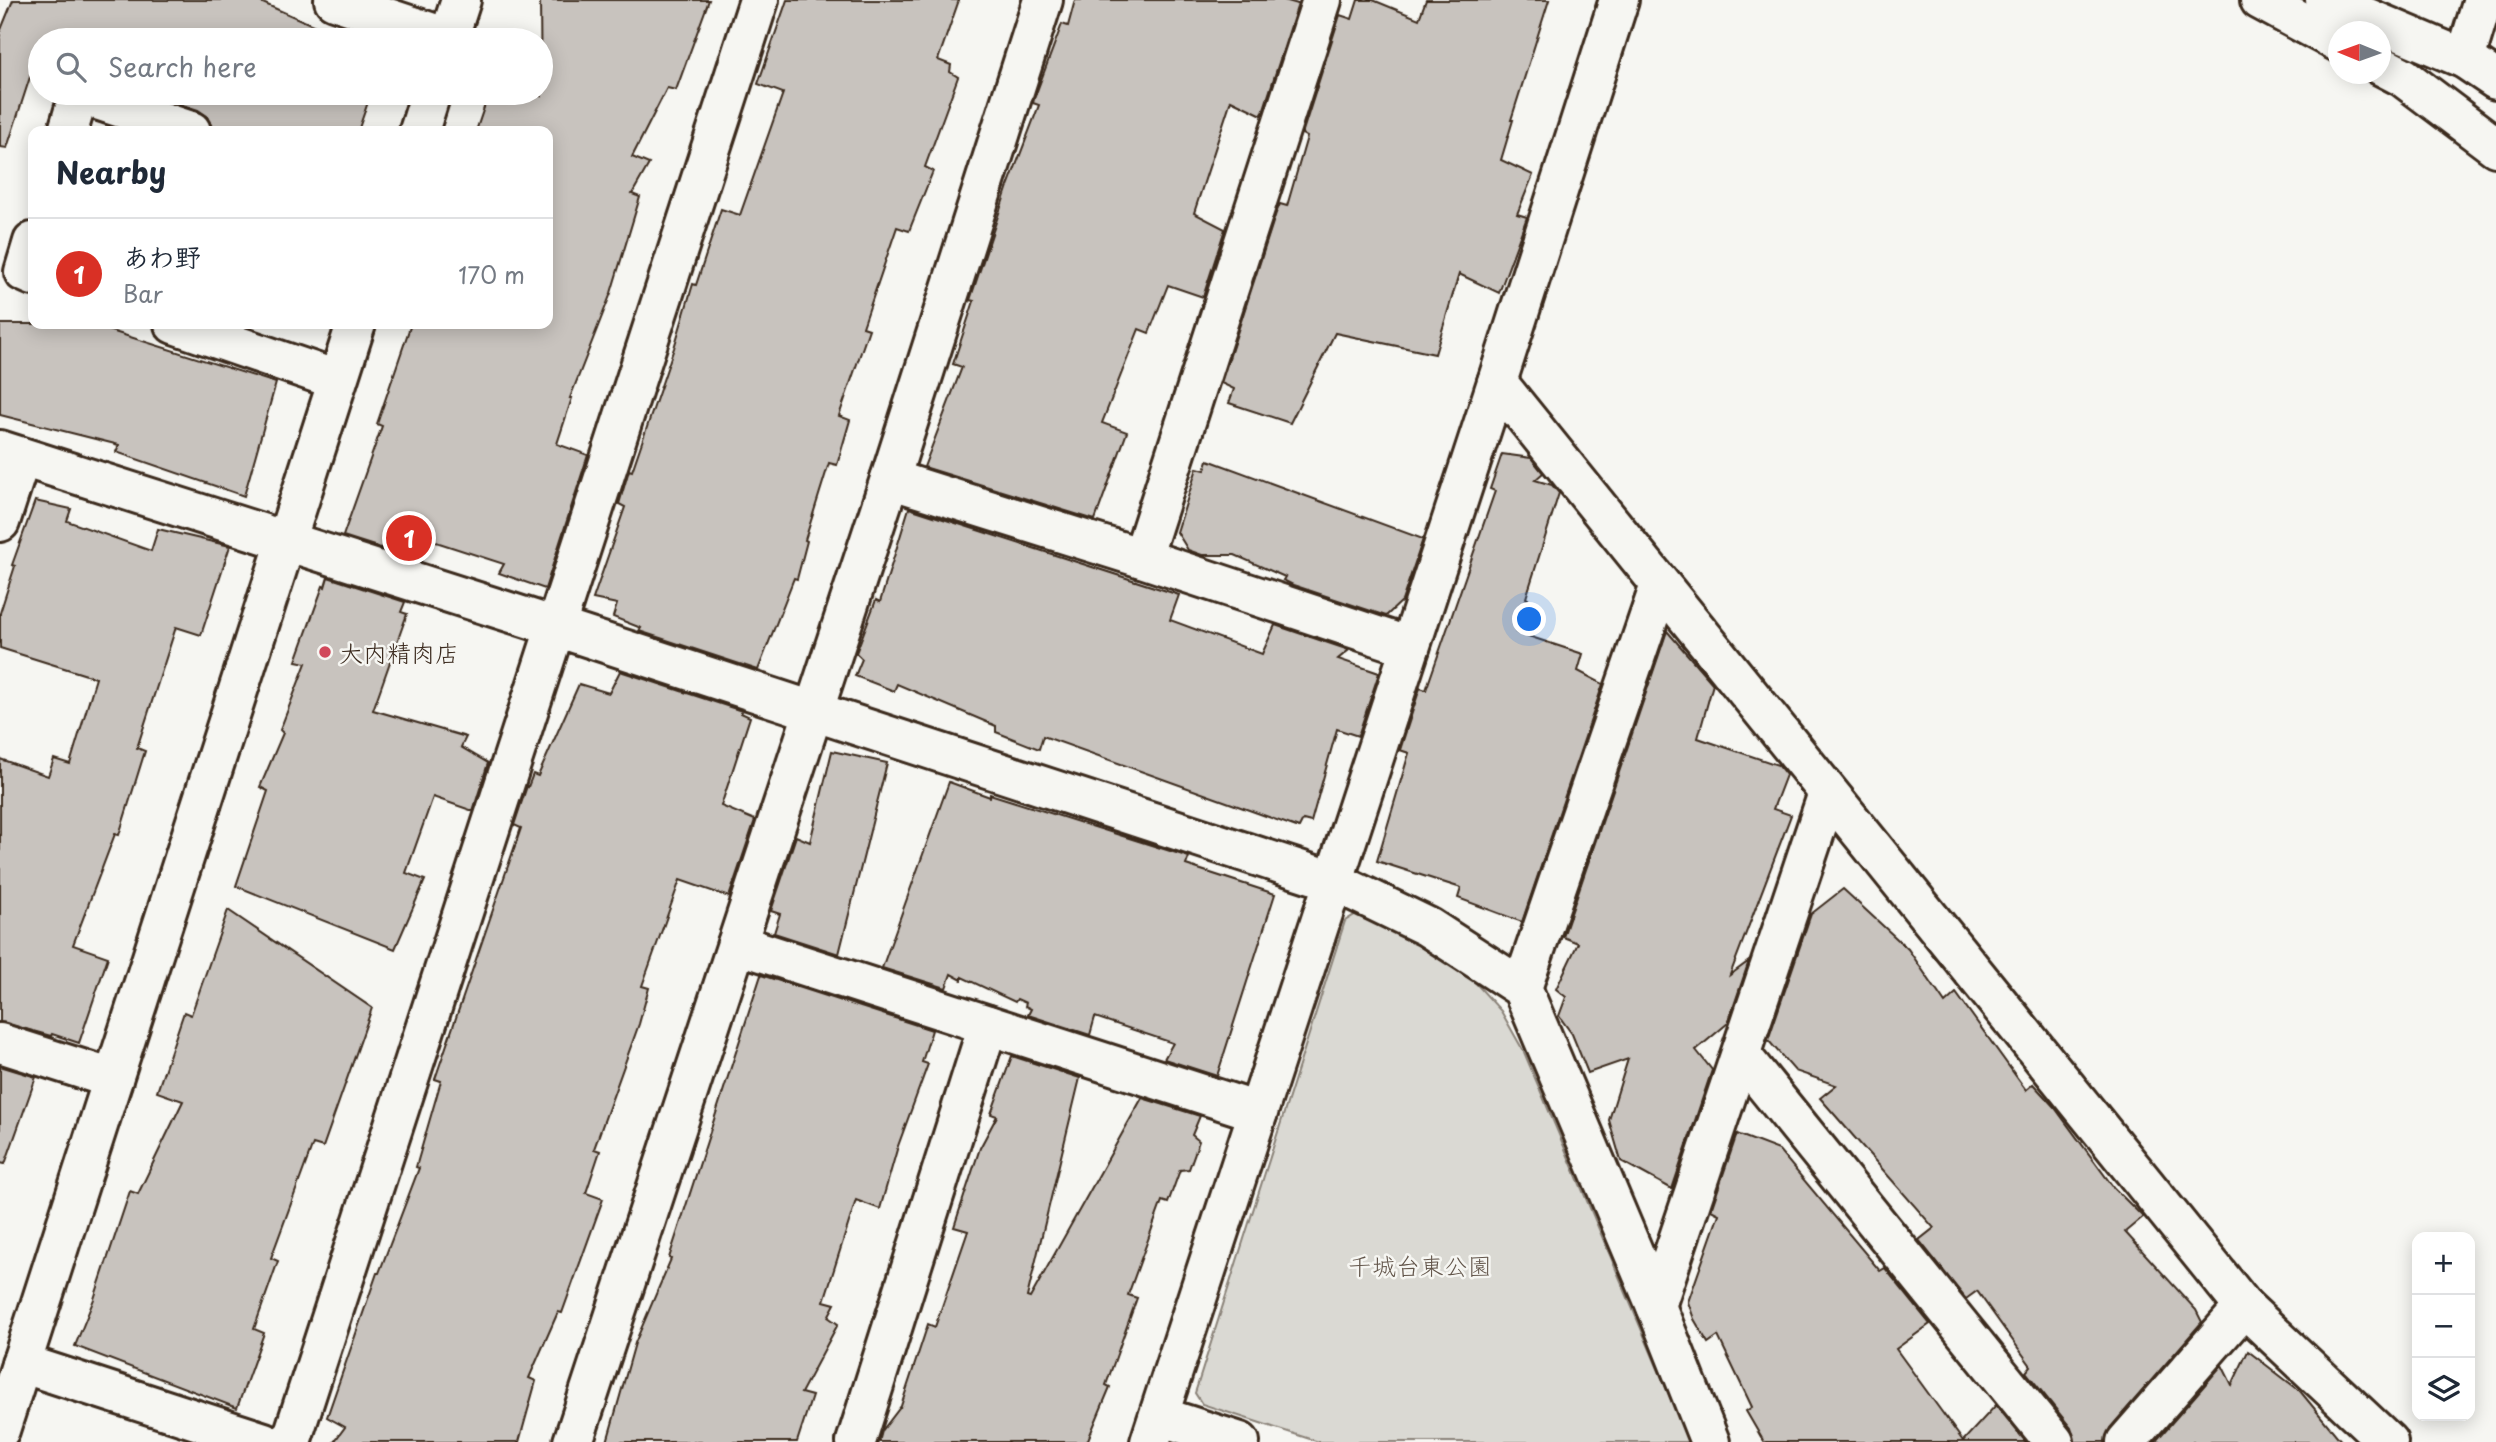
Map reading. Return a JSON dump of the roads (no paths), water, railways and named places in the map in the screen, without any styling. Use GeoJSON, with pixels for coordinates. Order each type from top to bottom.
{"type":"FeatureCollection","features":[{"type":"Feature","properties":{"kind":"street"},"geometry":{"type":"LineString","coordinates":[[334,0],[416,28]]}},
{"type":"Feature","properties":{"kind":"street"},"geometry":{"type":"LineString","coordinates":[[452,28],[461,0]]}},
{"type":"Feature","properties":{"kind":"street"},"geometry":{"type":"LineString","coordinates":[[291,1442],[759,0]]}},
{"type":"Feature","properties":{"kind":"street"},"geometry":{"type":"LineString","coordinates":[[573,1442],[890,479],[1043,0]]}},
{"type":"Feature","properties":{"kind":"street"},"geometry":{"type":"LineString","coordinates":[[1142,558],[1322,0]]}},
{"type":"Feature","properties":{"kind":"street"},"geometry":{"type":"LineString","coordinates":[[1240,1442],[1154,1429],[1497,382],[1619,0]]}},
{"type":"Feature","properties":{"kind":"street"},"geometry":{"type":"LineString","coordinates":[[2260,0],[2328,36]]}},
{"type":"Feature","properties":{"kind":"street"},"geometry":{"type":"LineString","coordinates":[[2325,0],[2465,59],[2496,80]]}},
{"type":"Feature","properties":{"kind":"street"},"geometry":{"type":"LineString","coordinates":[[2465,59],[2483,0]]}},
{"type":"Feature","properties":{"kind":"street"},"geometry":{"type":"LineString","coordinates":[[2391,70],[2496,147]]}},
{"type":"Feature","properties":{"kind":"street"},"geometry":{"type":"LineString","coordinates":[[69,126],[76,105]]}},
{"type":"Feature","properties":{"kind":"street"},"geometry":{"type":"LineString","coordinates":[[112,105],[176,126]]}},
{"type":"Feature","properties":{"kind":"street"},"geometry":{"type":"LineString","coordinates":[[421,126],[427,105]]}},
{"type":"Feature","properties":{"kind":"street"},"geometry":{"type":"LineString","coordinates":[[28,259],[24,272],[28,274]]}},
{"type":"Feature","properties":{"kind":"street"},"geometry":{"type":"LineString","coordinates":[[189,329],[337,380]]}},
{"type":"Feature","properties":{"kind":"street"},"geometry":{"type":"LineString","coordinates":[[0,1430],[354,329]]}},
{"type":"Feature","properties":{"kind":"street"},"geometry":{"type":"LineString","coordinates":[[1497,382],[2244,1307],[2388,1442]]}},
{"type":"Feature","properties":{"kind":"street"},"geometry":{"type":"LineString","coordinates":[[0,522],[11,454],[556,627],[1333,881],[1428,927],[1522,988],[1656,1306],[1710,1442]]}},
{"type":"Feature","properties":{"kind":"street"},"geometry":{"type":"LineString","coordinates":[[890,479],[1142,558],[1410,647]]}},
{"type":"Feature","properties":{"kind":"street"},"geometry":{"type":"LineString","coordinates":[[1522,988],[1660,585]]}},
{"type":"Feature","properties":{"kind":"street"},"geometry":{"type":"LineString","coordinates":[[1656,1306],[1828,793]]}},
{"type":"Feature","properties":{"kind":"street"},"geometry":{"type":"LineString","coordinates":[[737,944],[1258,1112]]}},
{"type":"Feature","properties":{"kind":"street"},"geometry":{"type":"LineString","coordinates":[[856,1442],[988,1025]]}},
{"type":"Feature","properties":{"kind":"street"},"geometry":{"type":"LineString","coordinates":[[0,1043],[113,1079]]}},
{"type":"Feature","properties":{"kind":"street"},"geometry":{"type":"LineString","coordinates":[[1741,1055],[2054,1442]]}},
{"type":"Feature","properties":{"kind":"street"},"geometry":{"type":"LineString","coordinates":[[2126,1442],[2244,1307]]}},
{"type":"Feature","properties":{"kind":"street"},"geometry":{"type":"LineString","coordinates":[[21,1363],[264,1442]]}},
{"type":"Feature","properties":{"kind":"place","name":"あわ野"},"geometry":{"type":"Point","coordinates":[409,538]}},
{"type":"Feature","properties":{"kind":"place","name":"大内精肉店"},"geometry":{"type":"Point","coordinates":[325,652]}},
{"type":"Feature","properties":{"kind":"park label","name":"千城台東公園"},"geometry":{"type":"Point","coordinates":[1420,1265]}}]}
